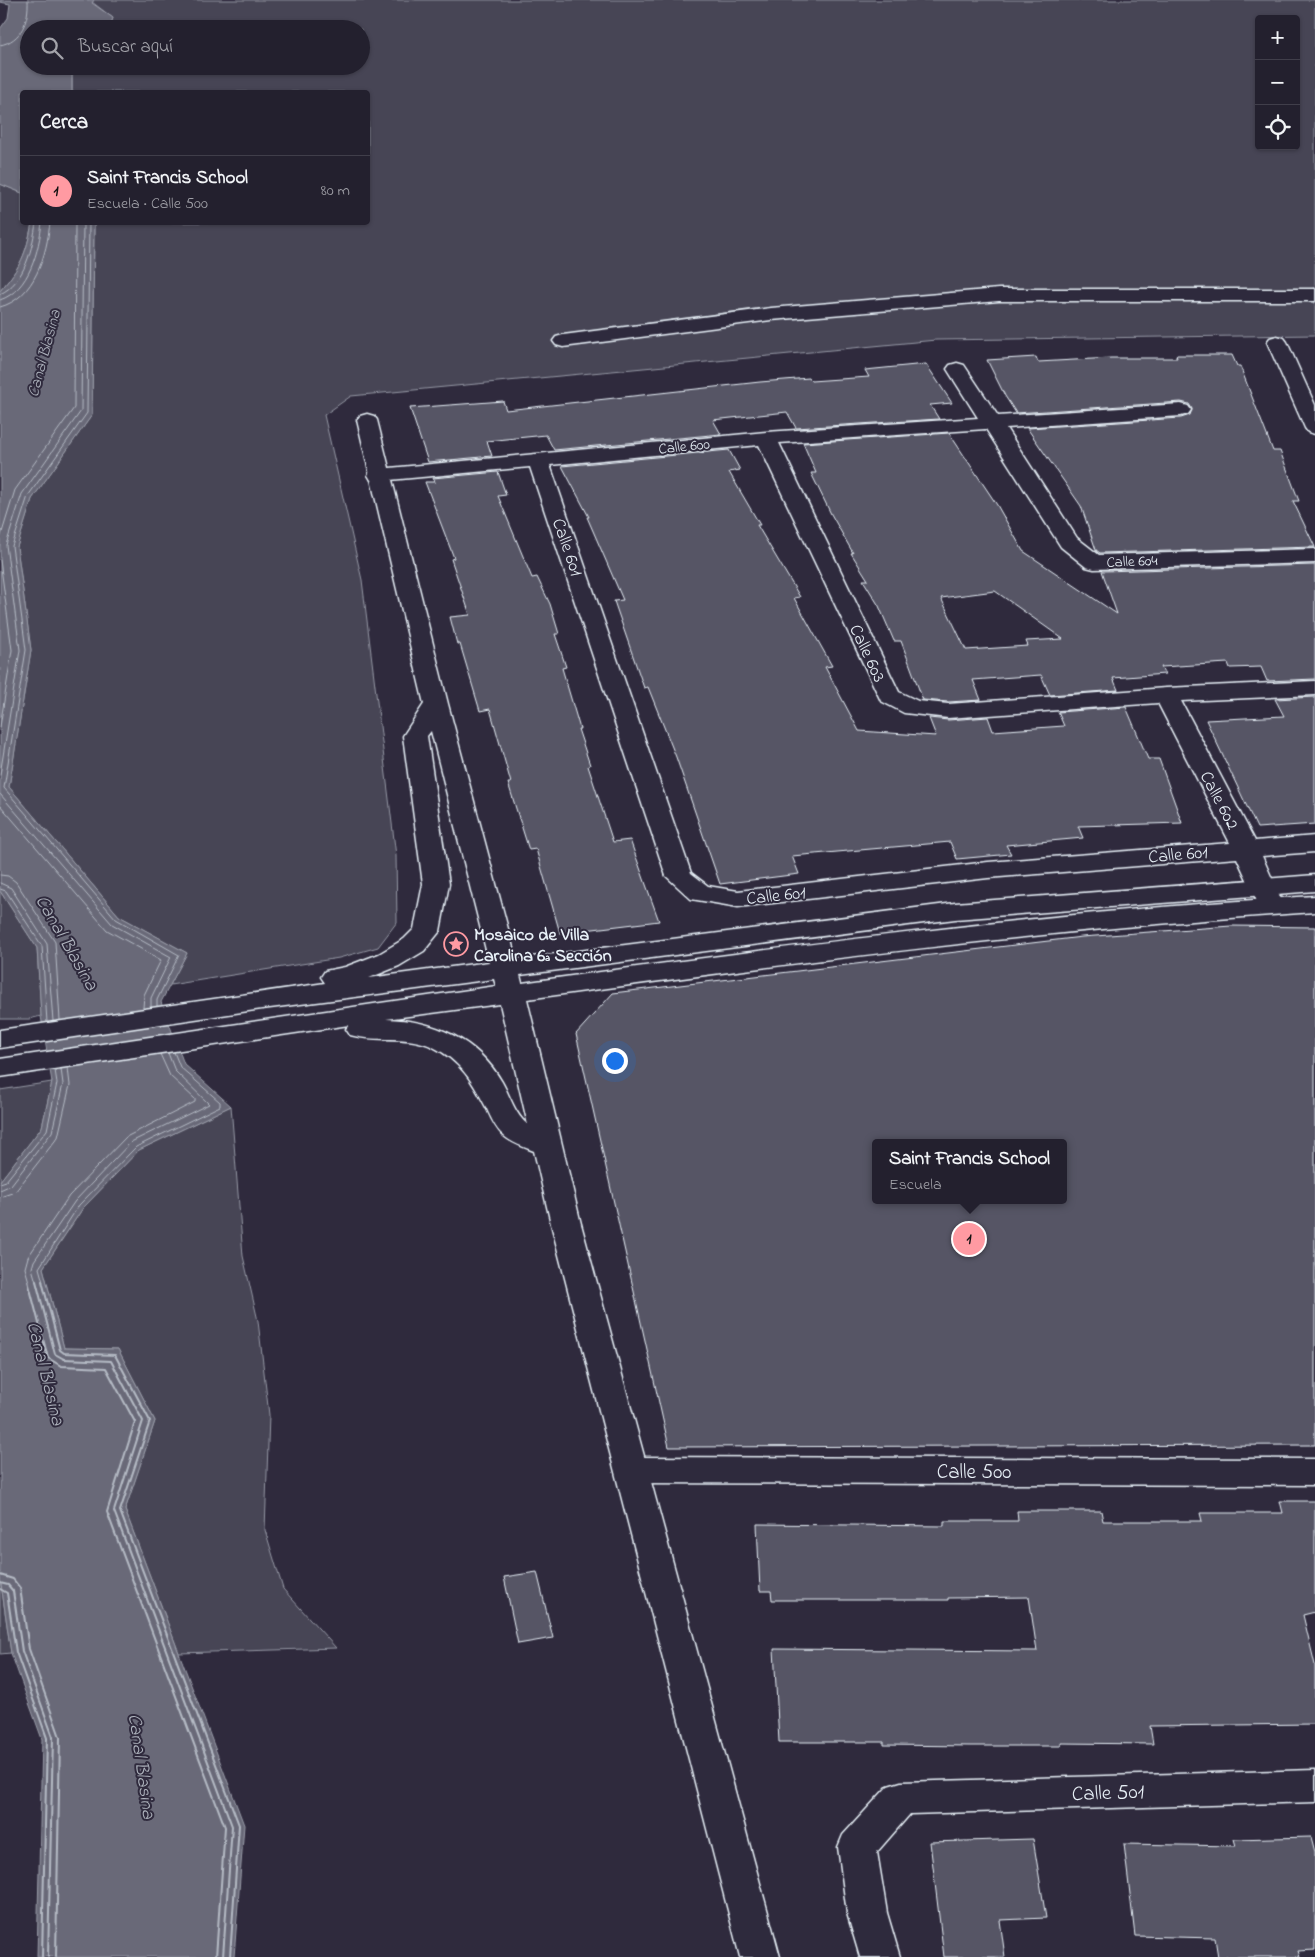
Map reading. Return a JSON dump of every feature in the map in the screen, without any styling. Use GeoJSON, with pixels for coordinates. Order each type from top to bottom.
{"type":"FeatureCollection","features":[{"type":"Feature","properties":{"kind":"street"},"geometry":{"type":"LineString","coordinates":[[562,341],[771,314],[999,295],[1315,295]]}},
{"type":"Feature","properties":{"kind":"street"},"geometry":{"type":"LineString","coordinates":[[1277,342],[1315,428]]}},
{"type":"Feature","properties":{"kind":"street","name":"Calle 604"},"geometry":{"type":"LineString","coordinates":[[958,369],[990,422],[1069,542],[1094,562],[1315,556]]}},
{"type":"Feature","properties":{"kind":"street","name":"Calle 600"},"geometry":{"type":"LineString","coordinates":[[379,475],[766,438],[1181,410]]}},
{"type":"Feature","properties":{"kind":"street"},"geometry":{"type":"LineString","coordinates":[[367,420],[436,704],[549,1146],[566,1224],[633,1470],[760,1957]]}},
{"type":"Feature","properties":{"kind":"street","name":"Calle 603"},"geometry":{"type":"LineString","coordinates":[[766,438],[889,696],[913,708],[948,711],[1166,695]]}},
{"type":"Feature","properties":{"kind":"street","name":"Calle 601"},"geometry":{"type":"LineString","coordinates":[[538,460],[679,876],[700,893],[738,899],[988,870],[1315,844]]}},
{"type":"Feature","properties":{"kind":"street"},"geometry":{"type":"LineString","coordinates":[[1166,695],[1315,688]]}},
{"type":"Feature","properties":{"kind":"street","name":"Calle 602"},"geometry":{"type":"LineString","coordinates":[[1166,695],[1246,849],[1267,897]]}},
{"type":"Feature","properties":{"kind":"street"},"geometry":{"type":"LineString","coordinates":[[262,1000],[280,988],[350,975],[389,960],[414,945],[427,931],[436,884],[415,736],[436,704]]}},
{"type":"Feature","properties":{"kind":"street"},"geometry":{"type":"LineString","coordinates":[[0,1039],[262,1000],[508,981],[1049,924],[1267,897],[1315,883]]}},
{"type":"Feature","properties":{"kind":"street"},"geometry":{"type":"LineString","coordinates":[[1267,897],[1315,904]]}},
{"type":"Feature","properties":{"kind":"street"},"geometry":{"type":"LineString","coordinates":[[0,1068],[264,1028],[508,981]]}},
{"type":"Feature","properties":{"kind":"street"},"geometry":{"type":"LineString","coordinates":[[264,1028],[306,1033],[373,1028],[402,1028],[435,1036],[458,1048],[480,1071],[513,1128],[549,1146]]}},
{"type":"Feature","properties":{"kind":"street","name":"Calle 500"},"geometry":{"type":"LineString","coordinates":[[633,1470],[1315,1472]]}},
{"type":"Feature","properties":{"kind":"street","name":"Calle 501"},"geometry":{"type":"LineString","coordinates":[[880,1957],[867,1913],[857,1848],[901,1798],[1315,1786]]}},
{"type":"Feature","properties":{"kind":"shaded area"},"geometry":{"type":"Polygon","coordinates":[[[94,0],[1315,0],[1315,335],[936,340],[351,396],[324,415],[362,580],[396,856],[397,922],[378,947],[339,958],[170,985],[187,953],[119,916],[9,787],[31,650],[17,547],[32,499],[92,415],[94,225],[370,225],[370,90],[72,90],[72,75],[370,75],[370,20],[112,20],[113,18],[92,2],[94,0]]]}},
{"type":"Feature","properties":{"kind":"shaded area"},"geometry":{"type":"Polygon","coordinates":[[[0,184],[20,192],[20,225],[32,225],[22,260],[0,291],[0,184]]]}},
{"type":"Feature","properties":{"kind":"shaded area"},"geometry":{"type":"Polygon","coordinates":[[[0,891],[37,948],[41,1016],[29,1019],[0,1019],[0,891]]]}},
{"type":"Feature","properties":{"kind":"shaded area"},"geometry":{"type":"Polygon","coordinates":[[[52,1082],[42,1127],[0,1181],[0,1090],[52,1082]]]}},
{"type":"Feature","properties":{"kind":"shaded area"},"geometry":{"type":"Polygon","coordinates":[[[231,1106],[243,1256],[258,1321],[269,1415],[265,1530],[283,1589],[336,1648],[179,1653],[125,1510],[155,1421],[118,1349],[64,1348],[43,1268],[83,1208],[139,1150],[231,1106]]]}},
{"type":"Feature","properties":{"kind":"shaded area"},"geometry":{"type":"Polygon","coordinates":[[[0,1577],[11,1653],[0,1654],[0,1577]]]}},
{"type":"Feature","properties":{"kind":"water"},"geometry":{"type":"Polygon","coordinates":[[[0,0],[94,0],[92,3],[113,18],[112,20],[20,20],[20,75],[72,75],[72,90],[20,90],[20,192],[0,184],[0,29],[8,18],[10,4],[0,2],[0,0]]]}},
{"type":"Feature","properties":{"kind":"water","name":"Canal Blasina"},"geometry":{"type":"Polygon","coordinates":[[[32,225],[94,225],[92,415],[32,499],[17,547],[31,650],[9,787],[119,916],[187,953],[161,1002],[184,1064],[231,1106],[139,1150],[83,1208],[43,1268],[64,1348],[118,1349],[155,1421],[125,1510],[244,1825],[234,1957],[37,1957],[42,1739],[11,1653],[0,1577],[0,1181],[42,1127],[52,1082],[41,1016],[37,948],[0,891],[0,291],[22,260],[32,225]]]}},
{"type":"Feature","properties":{"kind":"building"},"geometry":{"type":"Polygon","coordinates":[[[1176,355],[1232,355],[1237,366],[1240,366],[1273,451],[1280,451],[1299,501],[1293,501],[1315,547],[1100,553],[1096,550],[1081,506],[1027,428],[1181,418],[1190,415],[1192,409],[1189,404],[1181,402],[1016,413],[987,360],[1036,357],[1038,362],[1111,358],[1177,358],[1176,355]]]}},
{"type":"Feature","properties":{"kind":"building"},"geometry":{"type":"Polygon","coordinates":[[[926,364],[952,403],[930,405],[939,419],[796,428],[787,412],[713,420],[721,434],[554,450],[546,435],[487,441],[492,456],[428,462],[410,408],[503,401],[506,410],[760,382],[809,378],[811,381],[869,377],[865,370],[926,364]]]}},
{"type":"Feature","properties":{"kind":"building"},"geometry":{"type":"Polygon","coordinates":[[[949,433],[997,505],[1023,551],[1117,614],[1102,571],[1315,565],[1315,679],[1267,681],[1261,667],[1230,668],[1228,663],[1161,667],[1165,674],[1113,678],[1118,690],[1050,695],[1041,675],[973,680],[981,700],[948,702],[923,700],[901,641],[894,641],[879,606],[863,580],[868,580],[851,553],[853,553],[811,473],[816,473],[803,443],[949,433]],[[995,591],[941,598],[966,650],[1028,646],[1026,641],[1063,639],[995,591]]]}},
{"type":"Feature","properties":{"kind":"building"},"geometry":{"type":"Polygon","coordinates":[[[729,450],[740,470],[729,472],[760,525],[757,525],[800,597],[794,598],[832,666],[825,667],[859,731],[936,736],[929,718],[948,720],[988,717],[993,731],[1064,726],[1058,712],[1126,707],[1148,759],[1159,759],[1182,823],[1078,826],[1083,838],[1006,845],[1011,854],[957,859],[950,842],[792,856],[799,874],[720,884],[676,757],[648,687],[644,688],[614,601],[623,600],[587,517],[589,517],[562,466],[729,450]]]}},
{"type":"Feature","properties":{"kind":"building"},"geometry":{"type":"Polygon","coordinates":[[[498,472],[506,495],[498,496],[532,578],[537,577],[550,604],[559,634],[555,634],[566,667],[562,668],[580,729],[578,729],[613,842],[630,840],[659,921],[560,933],[536,849],[529,850],[508,783],[511,783],[490,709],[480,711],[460,644],[457,644],[450,617],[470,615],[451,559],[454,558],[425,482],[435,482],[433,478],[498,472]]]}},
{"type":"Feature","properties":{"kind":"building"},"geometry":{"type":"Polygon","coordinates":[[[1315,697],[1315,824],[1257,828],[1206,720],[1284,716],[1275,699],[1315,697]]]}},
{"type":"Feature","properties":{"kind":"building"},"geometry":{"type":"Polygon","coordinates":[[[1231,926],[1315,927],[1315,1445],[669,1447],[576,1034],[613,993],[1082,937],[1231,926]]]}},
{"type":"Feature","properties":{"kind":"building"},"geometry":{"type":"Polygon","coordinates":[[[1280,1501],[1315,1501],[1315,1612],[1303,1615],[1315,1665],[1315,1724],[1150,1726],[1153,1744],[1061,1743],[1061,1746],[970,1746],[884,1745],[884,1742],[779,1742],[774,1649],[1037,1651],[1029,1597],[948,1598],[948,1600],[772,1600],[771,1591],[760,1591],[757,1524],[944,1526],[944,1521],[1018,1521],[1017,1511],[1101,1511],[1103,1521],[1202,1521],[1200,1513],[1283,1513],[1280,1501]]]}},
{"type":"Feature","properties":{"kind":"building"},"geometry":{"type":"Polygon","coordinates":[[[537,1572],[553,1638],[518,1644],[504,1577],[537,1572]]]}},
{"type":"Feature","properties":{"kind":"building"},"geometry":{"type":"Polygon","coordinates":[[[1311,1837],[1315,1852],[1315,1950],[1298,1951],[1300,1957],[1218,1957],[1215,1938],[1135,1936],[1124,1844],[1236,1846],[1234,1839],[1311,1837]]]}},
{"type":"Feature","properties":{"kind":"building"},"geometry":{"type":"Polygon","coordinates":[[[1033,1839],[1046,1918],[1000,1920],[1005,1957],[944,1957],[930,1842],[1033,1839]]]}},
{"type":"Feature","properties":{"kind":"place","name":"Mosaico de Villa Carolina 6ª Sección"},"geometry":{"type":"Point","coordinates":[456,944]}},
{"type":"Feature","properties":{"kind":"place","name":"Saint Francis School"},"geometry":{"type":"Point","coordinates":[969,1239]}}]}
